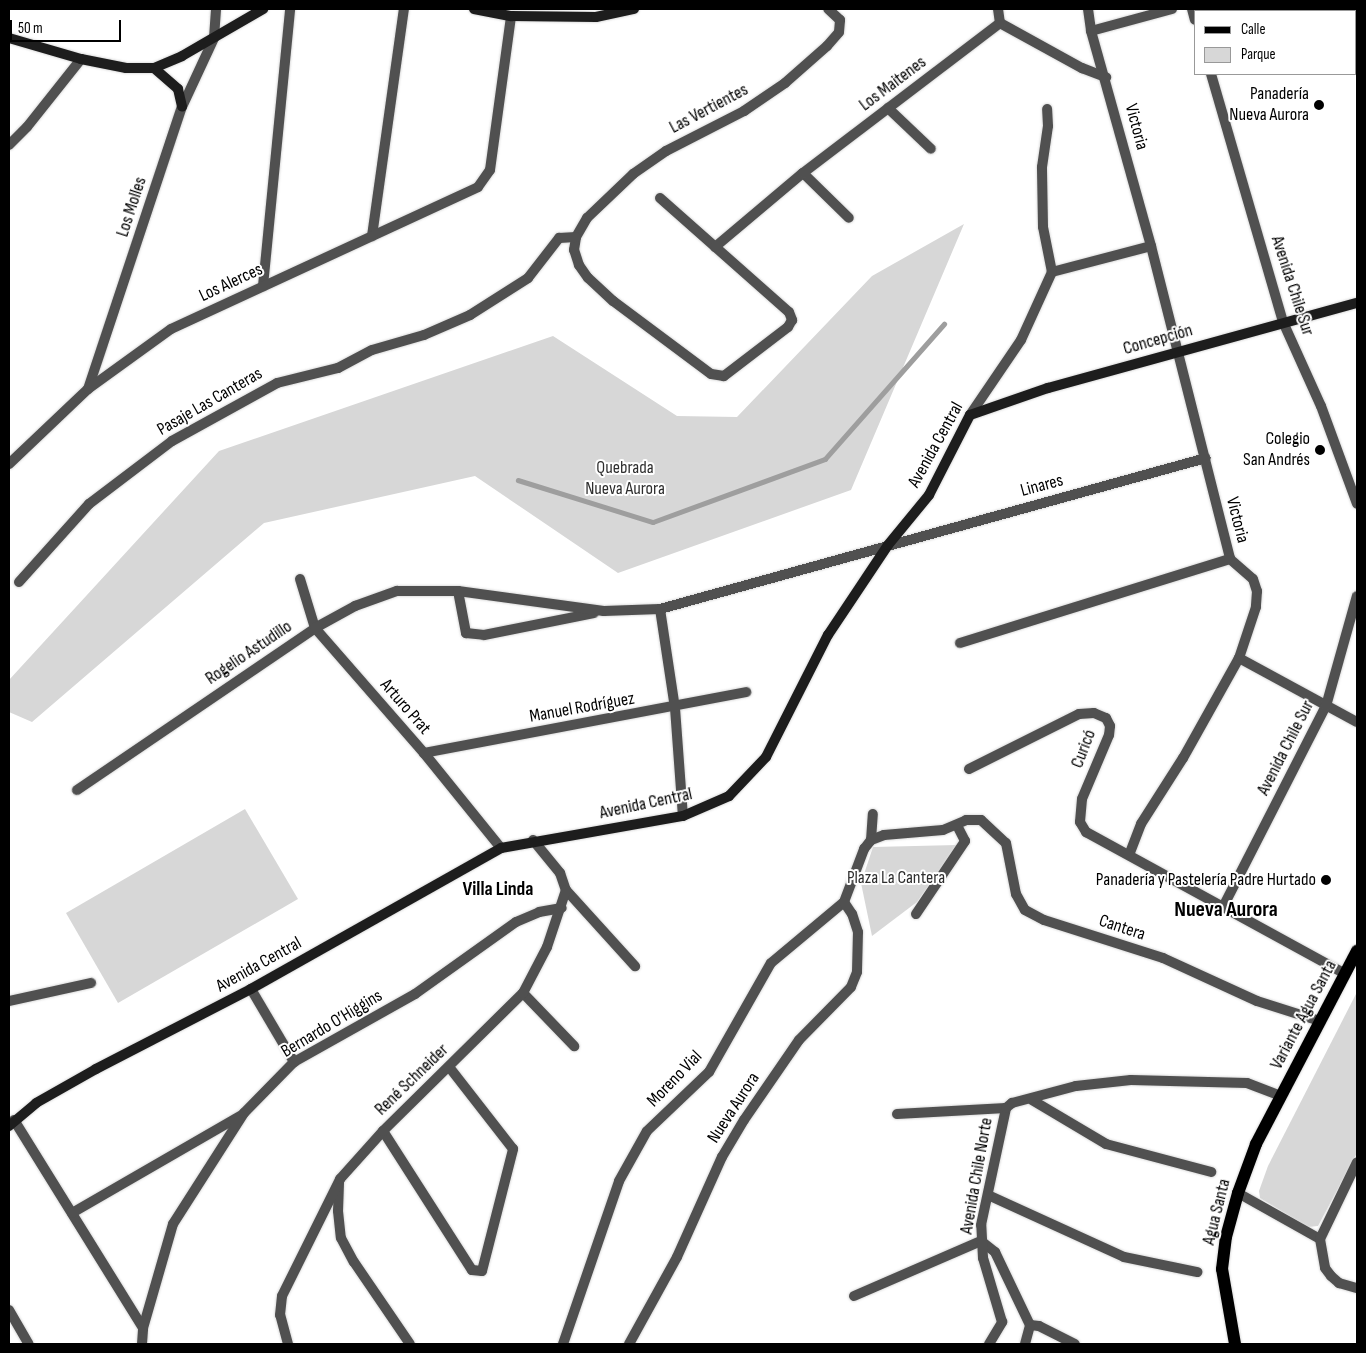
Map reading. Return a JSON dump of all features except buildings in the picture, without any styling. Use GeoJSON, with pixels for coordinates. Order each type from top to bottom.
{"type":"FeatureCollection","features":[{"type":"Feature","properties":{"kind":"main road","name":"Variante Agua Santa"},"geometry":{"type":"LineString","coordinates":[[1281,1096],[1357,951]]}},
{"type":"Feature","properties":{"kind":"main road","name":"Agua Santa"},"geometry":{"type":"LineString","coordinates":[[1234,1344],[1222,1269],[1226,1237],[1238,1193],[1256,1144],[1281,1096]]}},
{"type":"Feature","properties":{"kind":"street"},"geometry":{"type":"LineString","coordinates":[[214,38],[216,9]]}},
{"type":"Feature","properties":{"kind":"street"},"geometry":{"type":"LineString","coordinates":[[154,68],[214,38],[263,9]]}},
{"type":"Feature","properties":{"kind":"street"},"geometry":{"type":"LineString","coordinates":[[263,286],[290,9]]}},
{"type":"Feature","properties":{"kind":"street"},"geometry":{"type":"LineString","coordinates":[[372,236],[404,9]]}},
{"type":"Feature","properties":{"kind":"street"},"geometry":{"type":"LineString","coordinates":[[474,9],[510,16],[596,17],[634,9]]}},
{"type":"Feature","properties":{"kind":"street","name":"Las Vertientes"},"geometry":{"type":"LineString","coordinates":[[576,237],[587,218],[633,174],[666,151],[744,111],[785,83],[827,46],[839,32],[840,20],[828,9]]}},
{"type":"Feature","properties":{"kind":"street"},"geometry":{"type":"LineString","coordinates":[[998,9],[1000,24],[1082,68],[1106,77]]}},
{"type":"Feature","properties":{"kind":"street","name":"Victoria"},"geometry":{"type":"LineString","coordinates":[[1088,9],[1091,31],[1106,77],[1151,246],[1176,352],[1206,458],[1230,559],[1253,579],[1257,591],[1256,607],[1239,658],[1183,758],[1141,824],[1129,855]]}},
{"type":"Feature","properties":{"kind":"street"},"geometry":{"type":"LineString","coordinates":[[1091,31],[1172,9]]}},
{"type":"Feature","properties":{"kind":"street","name":"Los Alerces"},"geometry":{"type":"LineString","coordinates":[[9,464],[88,389],[171,329],[372,236],[463,197],[478,187],[490,170],[510,16]]}},
{"type":"Feature","properties":{"kind":"street","name":"Los Maitenes"},"geometry":{"type":"LineString","coordinates":[[715,246],[803,173],[1000,24]]}},
{"type":"Feature","properties":{"kind":"street"},"geometry":{"type":"LineString","coordinates":[[9,38],[81,59],[126,68],[154,68],[163,72],[178,89],[182,107]]}},
{"type":"Feature","properties":{"kind":"street","name":"Los Molles"},"geometry":{"type":"LineString","coordinates":[[88,389],[182,107],[214,38]]}},
{"type":"Feature","properties":{"kind":"street"},"geometry":{"type":"LineString","coordinates":[[9,145],[27,127],[81,59]]}},
{"type":"Feature","properties":{"kind":"street","name":"Avenida Chile Sur"},"geometry":{"type":"LineString","coordinates":[[1210,75],[1283,322],[1321,406],[1357,504]]}},
{"type":"Feature","properties":{"kind":"street"},"geometry":{"type":"LineString","coordinates":[[888,108],[931,149]]}},
{"type":"Feature","properties":{"kind":"street"},"geometry":{"type":"LineString","coordinates":[[1046,109],[1048,126],[1042,167],[1044,227],[1052,272],[1151,246]]}},
{"type":"Feature","properties":{"kind":"street"},"geometry":{"type":"LineString","coordinates":[[803,173],[849,218]]}},
{"type":"Feature","properties":{"kind":"street"},"geometry":{"type":"LineString","coordinates":[[576,237],[574,250],[579,266],[613,301],[711,374],[724,376],[737,370],[788,327],[792,320],[789,312],[660,198]]}},
{"type":"Feature","properties":{"kind":"street","name":"Pasaje Las Canteras"},"geometry":{"type":"LineString","coordinates":[[19,582],[89,504],[172,441],[277,383],[338,368],[372,350],[424,335],[470,315],[528,278],[559,238],[576,237]]}},
{"type":"Feature","properties":{"kind":"street","name":"Avenida Central"},"geometry":{"type":"LineString","coordinates":[[11,1123],[36,1103],[96,1069],[251,989],[501,848],[533,840],[683,816],[729,796],[766,757],[828,635],[888,545],[929,495],[970,414],[1021,340],[1052,272]]}},
{"type":"Feature","properties":{"kind":"street","name":"Concepción"},"geometry":{"type":"LineString","coordinates":[[970,414],[1048,388],[1283,322],[1357,304]]}},
{"type":"Feature","properties":{"kind":"street","name":"Linares"},"geometry":{"type":"LineString","coordinates":[[888,545],[1206,458]]}},
{"type":"Feature","properties":{"kind":"street","name":"Rogelio Astudillo"},"geometry":{"type":"LineString","coordinates":[[458,591],[466,633],[484,635],[604,611],[660,609],[888,545]]}},
{"type":"Feature","properties":{"kind":"street"},"geometry":{"type":"LineString","coordinates":[[960,643],[1230,559]]}},
{"type":"Feature","properties":{"kind":"street","name":"Arturo Prat"},"geometry":{"type":"LineString","coordinates":[[300,579],[315,628],[424,753],[501,848]]}},
{"type":"Feature","properties":{"kind":"street","name":"Rogelio Astudillo"},"geometry":{"type":"LineString","coordinates":[[78,790],[315,628],[355,606],[397,590],[458,591],[604,611]]}},
{"type":"Feature","properties":{"kind":"street","name":"Avenida Chile Sur"},"geometry":{"type":"LineString","coordinates":[[1223,907],[1326,706],[1357,596]]}},
{"type":"Feature","properties":{"kind":"street"},"geometry":{"type":"LineString","coordinates":[[660,609],[675,708],[683,816]]}},
{"type":"Feature","properties":{"kind":"street"},"geometry":{"type":"LineString","coordinates":[[1239,658],[1357,722]]}},
{"type":"Feature","properties":{"kind":"street","name":"Manuel Rodríguez"},"geometry":{"type":"LineString","coordinates":[[424,753],[675,708],[746,692]]}},
{"type":"Feature","properties":{"kind":"street","name":"Curicó"},"geometry":{"type":"LineString","coordinates":[[969,769],[1079,714],[1094,713],[1106,718],[1110,726],[1109,735],[1082,800],[1080,822],[1092,836],[1129,855]]}},
{"type":"Feature","properties":{"kind":"street","name":"Moreno Vial"},"geometry":{"type":"LineString","coordinates":[[562,1344],[619,1181],[647,1131],[709,1072],[771,963],[844,902],[858,864],[871,840],[873,814]]}},
{"type":"Feature","properties":{"kind":"street","name":"Cantera"},"geometry":{"type":"LineString","coordinates":[[962,823],[980,820],[1006,843],[1016,894],[1026,910],[1044,920],[1163,958],[1257,1001],[1320,1021]]}},
{"type":"Feature","properties":{"kind":"street"},"geometry":{"type":"LineString","coordinates":[[871,840],[884,835],[943,830],[962,823],[965,841],[916,914]]}},
{"type":"Feature","properties":{"kind":"street"},"geometry":{"type":"LineString","coordinates":[[533,840],[560,873],[566,890],[635,966]]}},
{"type":"Feature","properties":{"kind":"street"},"geometry":{"type":"LineString","coordinates":[[1129,855],[1345,974]]}},
{"type":"Feature","properties":{"kind":"street","name":"René Schneider"},"geometry":{"type":"LineString","coordinates":[[288,1344],[280,1315],[282,1296],[340,1179],[382,1131],[450,1068],[523,993],[547,947],[562,908],[566,890]]}},
{"type":"Feature","properties":{"kind":"street","name":"Nueva Aurora"},"geometry":{"type":"LineString","coordinates":[[629,1344],[677,1257],[722,1157],[744,1120],[799,1040],[851,987],[857,972],[858,932],[852,914],[844,902]]}},
{"type":"Feature","properties":{"kind":"street","name":"Bernardo O’Higgins"},"geometry":{"type":"LineString","coordinates":[[142,1344],[143,1328],[173,1224],[244,1113],[294,1062],[415,994],[516,922],[539,912],[562,908]]}},
{"type":"Feature","properties":{"kind":"street"},"geometry":{"type":"LineString","coordinates":[[9,1001],[91,983]]}},
{"type":"Feature","properties":{"kind":"street"},"geometry":{"type":"LineString","coordinates":[[251,989],[294,1062]]}},
{"type":"Feature","properties":{"kind":"street"},"geometry":{"type":"LineString","coordinates":[[523,993],[574,1046]]}},
{"type":"Feature","properties":{"kind":"street"},"geometry":{"type":"LineString","coordinates":[[382,1131],[472,1270],[482,1270],[514,1155],[509,1143],[450,1068]]}},
{"type":"Feature","properties":{"kind":"street","name":"Avenida Chile Norte"},"geometry":{"type":"LineString","coordinates":[[989,1344],[1002,1322],[981,1240],[988,1194],[1006,1108],[1012,1103],[1032,1100],[1076,1086],[1131,1080],[1247,1083],[1281,1096]]}},
{"type":"Feature","properties":{"kind":"street"},"geometry":{"type":"LineString","coordinates":[[1032,1100],[1106,1144],[1212,1172]]}},
{"type":"Feature","properties":{"kind":"street"},"geometry":{"type":"LineString","coordinates":[[897,1114],[1006,1108]]}},
{"type":"Feature","properties":{"kind":"street"},"geometry":{"type":"LineString","coordinates":[[72,1213],[244,1113]]}},
{"type":"Feature","properties":{"kind":"street"},"geometry":{"type":"LineString","coordinates":[[11,1123],[72,1213],[143,1328]]}},
{"type":"Feature","properties":{"kind":"street"},"geometry":{"type":"LineString","coordinates":[[1357,1162],[1320,1239],[1325,1268],[1331,1276],[1339,1283],[1357,1288]]}},
{"type":"Feature","properties":{"kind":"street"},"geometry":{"type":"LineString","coordinates":[[340,1179],[338,1211],[341,1238],[354,1262],[410,1344]]}},
{"type":"Feature","properties":{"kind":"street"},"geometry":{"type":"LineString","coordinates":[[1238,1193],[1320,1239]]}},
{"type":"Feature","properties":{"kind":"street"},"geometry":{"type":"LineString","coordinates":[[988,1194],[1124,1258],[1197,1272]]}},
{"type":"Feature","properties":{"kind":"street"},"geometry":{"type":"LineString","coordinates":[[854,1296],[981,1240],[995,1252],[1030,1325],[1025,1344]]}},
{"type":"Feature","properties":{"kind":"street"},"geometry":{"type":"LineString","coordinates":[[9,1310],[29,1344]]}},
{"type":"Feature","properties":{"kind":"street"},"geometry":{"type":"LineString","coordinates":[[1030,1325],[1039,1326],[1075,1344]]}},
{"type":"Feature","properties":{"kind":"green space","name":"Quebrada Nueva Aurora"},"geometry":{"type":"Polygon","coordinates":[[[964,224],[851,490],[618,573],[475,476],[264,523],[32,722],[9,712],[9,680],[219,451],[553,336],[677,416],[737,417],[872,276],[964,224]]]}},
{"type":"Feature","properties":{"kind":"green space"},"geometry":{"type":"Polygon","coordinates":[[[245,809],[298,899],[118,1003],[66,913],[245,809]]]}},
{"type":"Feature","properties":{"kind":"green space","name":"Plaza La Cantera"},"geometry":{"type":"Polygon","coordinates":[[[957,845],[917,902],[872,936],[861,883],[873,847],[957,845]]]}},
{"type":"Feature","properties":{"kind":"green space"},"geometry":{"type":"Polygon","coordinates":[[[1357,992],[1357,1153],[1318,1226],[1308,1227],[1260,1198],[1259,1191],[1268,1166],[1357,992]]]}},
{"type":"Feature","properties":{"kind":"waterway"},"geometry":{"type":"LineString","coordinates":[[518,480],[653,522],[825,459],[944,324]]}},
{"type":"Feature","properties":{"kind":"place","name":"Panadería Nueva Aurora"},"geometry":{"type":"Point","coordinates":[1319,105]}},
{"type":"Feature","properties":{"kind":"place","name":"Colegio San Andrés"},"geometry":{"type":"Point","coordinates":[1320,450]}},
{"type":"Feature","properties":{"kind":"place","name":"Panadería y Pastelería Padre Hurtado"},"geometry":{"type":"Point","coordinates":[1326,880]}},
{"type":"Feature","properties":{"kind":"district","name":"Villa Linda"},"geometry":{"type":"Point","coordinates":[498,889]}},
{"type":"Feature","properties":{"kind":"district","name":"Nueva Aurora"},"geometry":{"type":"Point","coordinates":[1226,910]}}]}
